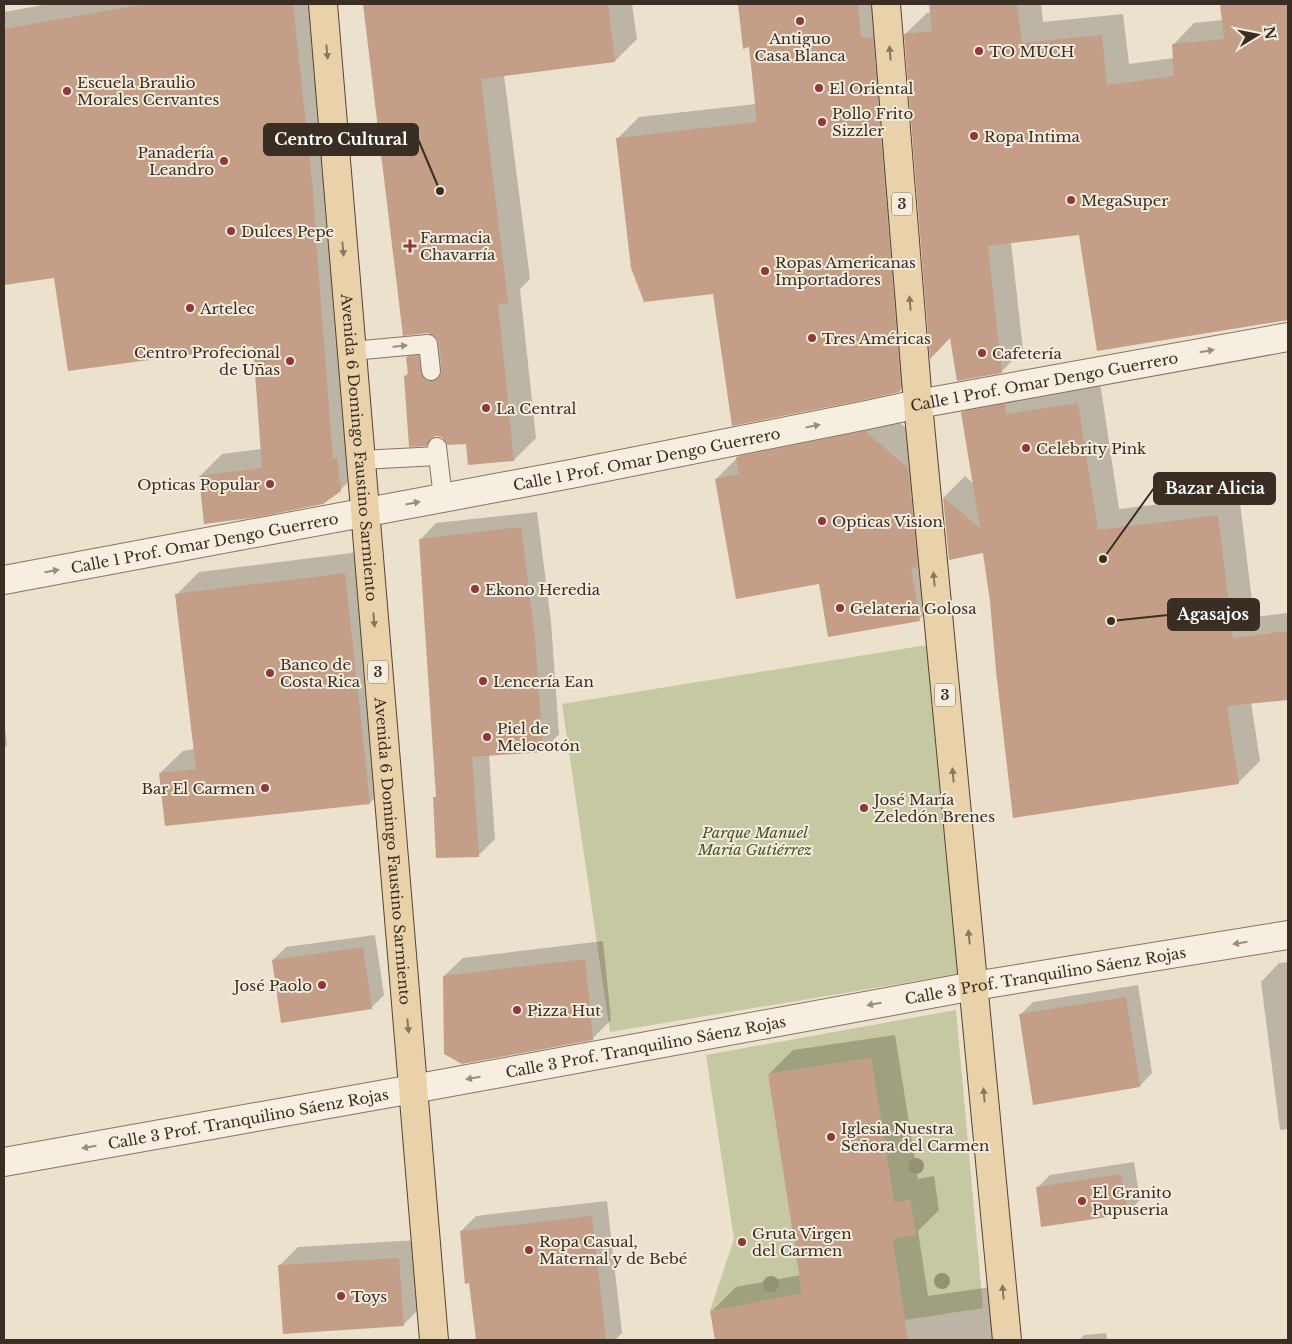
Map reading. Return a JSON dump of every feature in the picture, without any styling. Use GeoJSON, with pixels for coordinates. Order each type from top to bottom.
{"type":"FeatureCollection","features":[{"type":"Feature","properties":{"kind":"main road","name":"Avenida 6 Domingo Faustino Sarmiento"},"geometry":{"type":"LineString","coordinates":[[323,4],[434,1340]]}},
{"type":"Feature","properties":{"kind":"main road","name":"3"},"geometry":{"type":"LineString","coordinates":[[886,4],[918,404],[1007,1340]]}},
{"type":"Feature","properties":{"kind":"street","name":"Calle 1 Prof. Omar Dengo Guerrero"},"geometry":{"type":"LineString","coordinates":[[4,580],[443,498],[918,404],[1288,337]]}},
{"type":"Feature","properties":{"kind":"street","name":"Calle 3 Prof. Tranquilino Sáenz Rojas"},"geometry":{"type":"LineString","coordinates":[[4,1162],[974,986],[1288,935]]}},
{"type":"Feature","properties":{"kind":"lane"},"geometry":{"type":"LineString","coordinates":[[352,351],[428,344],[431,371]]}},
{"type":"Feature","properties":{"kind":"lane"},"geometry":{"type":"LineString","coordinates":[[360,460],[438,451],[443,498]]}},
{"type":"Feature","properties":{"kind":"green space","name":"Parque Manuel María Gutiérrez"},"geometry":{"type":"Polygon","coordinates":[[[927,645],[964,973],[610,1032],[562,704],[927,645]]]}},
{"type":"Feature","properties":{"kind":"green space"},"geometry":{"type":"Polygon","coordinates":[[[956,1010],[983,1308],[905,1320],[892,1239],[916,1234],[910,1200],[894,1203],[871,1058],[768,1074],[809,1337],[789,1340],[747,1340],[743,1305],[710,1311],[734,1239],[706,1055],[956,1010]]]}},
{"type":"Feature","properties":{"kind":"building"},"geometry":{"type":"Polygon","coordinates":[[[145,4],[293,4],[313,191],[333,459],[337,458],[341,491],[323,504],[258,517],[204,524],[199,476],[262,468],[253,346],[68,371],[54,278],[4,285],[4,29],[145,4]]]}},
{"type":"Feature","properties":{"kind":"building"},"geometry":{"type":"Polygon","coordinates":[[[363,4],[608,4],[615,62],[481,79],[508,303],[498,304],[514,461],[468,465],[466,444],[447,445],[442,437],[436,436],[430,439],[427,446],[409,447],[404,376],[408,375],[406,357],[419,356],[421,373],[427,381],[438,379],[442,370],[439,343],[436,337],[428,333],[403,336],[363,4]]]}},
{"type":"Feature","properties":{"kind":"building"},"geometry":{"type":"Polygon","coordinates":[[[738,4],[858,4],[861,38],[873,37],[901,390],[864,400],[732,426],[713,294],[644,302],[631,268],[616,138],[757,122],[749,47],[743,49],[738,4]]]}},
{"type":"Feature","properties":{"kind":"building"},"geometry":{"type":"Polygon","coordinates":[[[929,4],[1017,4],[1022,43],[1102,35],[1107,85],[1174,76],[1172,44],[1224,39],[1220,4],[1288,4],[1288,320],[1097,351],[1079,235],[988,246],[1002,373],[957,381],[950,338],[930,359],[904,34],[932,31],[929,4]]]}},
{"type":"Feature","properties":{"kind":"building"},"geometry":{"type":"Polygon","coordinates":[[[1078,403],[1098,530],[1218,515],[1233,638],[1288,631],[1288,700],[1227,706],[1239,784],[1013,818],[990,601],[983,553],[949,560],[943,497],[980,528],[961,412],[1005,404],[1006,414],[1078,403]]]}},
{"type":"Feature","properties":{"kind":"building","name":"Opticas Vision"},"geometry":{"type":"Polygon","coordinates":[[[865,431],[908,468],[918,567],[911,568],[920,621],[828,637],[819,584],[736,599],[715,479],[739,474],[736,457],[865,431]]]}},
{"type":"Feature","properties":{"kind":"building"},"geometry":{"type":"Polygon","coordinates":[[[521,527],[535,639],[543,752],[472,757],[479,857],[436,858],[433,797],[436,797],[419,539],[521,527]]]}},
{"type":"Feature","properties":{"kind":"building","name":"Banco de Costa Rica"},"geometry":{"type":"Polygon","coordinates":[[[345,573],[370,804],[165,826],[159,773],[196,769],[175,594],[345,573]]]}},
{"type":"Feature","properties":{"kind":"building","name":"José Paolo"},"geometry":{"type":"Polygon","coordinates":[[[363,947],[372,1009],[281,1023],[272,960],[363,947]]]}},
{"type":"Feature","properties":{"kind":"building","name":"Pizza Hut"},"geometry":{"type":"Polygon","coordinates":[[[585,959],[593,1040],[462,1064],[444,1054],[443,976],[585,959]]]}},
{"type":"Feature","properties":{"kind":"building"},"geometry":{"type":"Polygon","coordinates":[[[1126,997],[1140,1087],[1033,1105],[1019,1014],[1126,997]]]}},
{"type":"Feature","properties":{"kind":"building","name":"Iglesia Nuestra Señora del Carmen"},"geometry":{"type":"Polygon","coordinates":[[[871,1058],[894,1203],[910,1200],[916,1235],[892,1239],[908,1340],[715,1340],[710,1311],[802,1293],[768,1074],[871,1058]]]}},
{"type":"Feature","properties":{"kind":"building","name":"El Granito Pupuseria"},"geometry":{"type":"Polygon","coordinates":[[[1121,1174],[1128,1214],[1041,1227],[1036,1187],[1121,1174]]]}},
{"type":"Feature","properties":{"kind":"building"},"geometry":{"type":"Polygon","coordinates":[[[592,1216],[606,1340],[476,1340],[469,1283],[465,1284],[460,1231],[592,1216]]]}},
{"type":"Feature","properties":{"kind":"building","name":"Toys"},"geometry":{"type":"Polygon","coordinates":[[[399,1258],[404,1326],[283,1334],[278,1265],[399,1258]]]}},
{"type":"Feature","properties":{"kind":"place","name":"Antiguo Casa Blanca"},"geometry":{"type":"Point","coordinates":[800,21]}},
{"type":"Feature","properties":{"kind":"place","name":"TO MUCH"},"geometry":{"type":"Point","coordinates":[979,51]}},
{"type":"Feature","properties":{"kind":"place","name":"El Oriental"},"geometry":{"type":"Point","coordinates":[819,88]}},
{"type":"Feature","properties":{"kind":"place","name":"Escuela Braulio Morales Cervantes"},"geometry":{"type":"Point","coordinates":[67,91]}},
{"type":"Feature","properties":{"kind":"place","name":"Pollo Frito Sizzler"},"geometry":{"type":"Point","coordinates":[822,122]}},
{"type":"Feature","properties":{"kind":"place","name":"Ropa Intima"},"geometry":{"type":"Point","coordinates":[974,136]}},
{"type":"Feature","properties":{"kind":"place","name":"Panadería Leandro"},"geometry":{"type":"Point","coordinates":[224,161]}},
{"type":"Feature","properties":{"kind":"place","name":"Centro Cultural"},"geometry":{"type":"Point","coordinates":[440,191]}},
{"type":"Feature","properties":{"kind":"place","name":"MegaSuper"},"geometry":{"type":"Point","coordinates":[1071,200]}},
{"type":"Feature","properties":{"kind":"place","name":"Dulces Pepe"},"geometry":{"type":"Point","coordinates":[231,231]}},
{"type":"Feature","properties":{"kind":"place","name":"Farmacia Chavarría"},"geometry":{"type":"Point","coordinates":[410,246]}},
{"type":"Feature","properties":{"kind":"place","name":"Ropas Americanas Importadores"},"geometry":{"type":"Point","coordinates":[765,271]}},
{"type":"Feature","properties":{"kind":"place","name":"Artelec"},"geometry":{"type":"Point","coordinates":[190,308]}},
{"type":"Feature","properties":{"kind":"place","name":"Tres Américas"},"geometry":{"type":"Point","coordinates":[812,338]}},
{"type":"Feature","properties":{"kind":"place","name":"Cafetería"},"geometry":{"type":"Point","coordinates":[982,353]}},
{"type":"Feature","properties":{"kind":"place","name":"Centro Profecional de Uñas"},"geometry":{"type":"Point","coordinates":[290,361]}},
{"type":"Feature","properties":{"kind":"place","name":"La Central"},"geometry":{"type":"Point","coordinates":[486,408]}},
{"type":"Feature","properties":{"kind":"place","name":"Celebrity Pink"},"geometry":{"type":"Point","coordinates":[1026,448]}},
{"type":"Feature","properties":{"kind":"place","name":"Opticas Popular"},"geometry":{"type":"Point","coordinates":[270,484]}},
{"type":"Feature","properties":{"kind":"place","name":"Opticas Vision"},"geometry":{"type":"Point","coordinates":[822,521]}},
{"type":"Feature","properties":{"kind":"place","name":"Bazar Alicia"},"geometry":{"type":"Point","coordinates":[1103,559]}},
{"type":"Feature","properties":{"kind":"place","name":"Ekono Heredia"},"geometry":{"type":"Point","coordinates":[475,589]}},
{"type":"Feature","properties":{"kind":"place","name":"Gelateria Golosa"},"geometry":{"type":"Point","coordinates":[840,608]}},
{"type":"Feature","properties":{"kind":"place","name":"Agasajos"},"geometry":{"type":"Point","coordinates":[1111,621]}},
{"type":"Feature","properties":{"kind":"place","name":"Banco de Costa Rica"},"geometry":{"type":"Point","coordinates":[270,673]}},
{"type":"Feature","properties":{"kind":"place","name":"Lencería Ean"},"geometry":{"type":"Point","coordinates":[483,681]}},
{"type":"Feature","properties":{"kind":"place","name":"Piel de Melocotón"},"geometry":{"type":"Point","coordinates":[487,737]}},
{"type":"Feature","properties":{"kind":"place","name":"Bar El Carmen"},"geometry":{"type":"Point","coordinates":[265,788]}},
{"type":"Feature","properties":{"kind":"place","name":"José María Zeledón Brenes"},"geometry":{"type":"Point","coordinates":[864,808]}},
{"type":"Feature","properties":{"kind":"place","name":"José Paolo"},"geometry":{"type":"Point","coordinates":[322,985]}},
{"type":"Feature","properties":{"kind":"place","name":"Pizza Hut"},"geometry":{"type":"Point","coordinates":[517,1010]}},
{"type":"Feature","properties":{"kind":"place","name":"Iglesia Nuestra Señora del Carmen"},"geometry":{"type":"Point","coordinates":[831,1137]}},
{"type":"Feature","properties":{"kind":"place","name":"El Granito Pupuseria"},"geometry":{"type":"Point","coordinates":[1082,1201]}},
{"type":"Feature","properties":{"kind":"place","name":"Gruta Virgen del Carmen"},"geometry":{"type":"Point","coordinates":[742,1242]}},
{"type":"Feature","properties":{"kind":"place","name":"Ropa Casual, Maternal y de Bebé"},"geometry":{"type":"Point","coordinates":[529,1250]}},
{"type":"Feature","properties":{"kind":"place","name":"Toys"},"geometry":{"type":"Point","coordinates":[341,1296]}}]}
